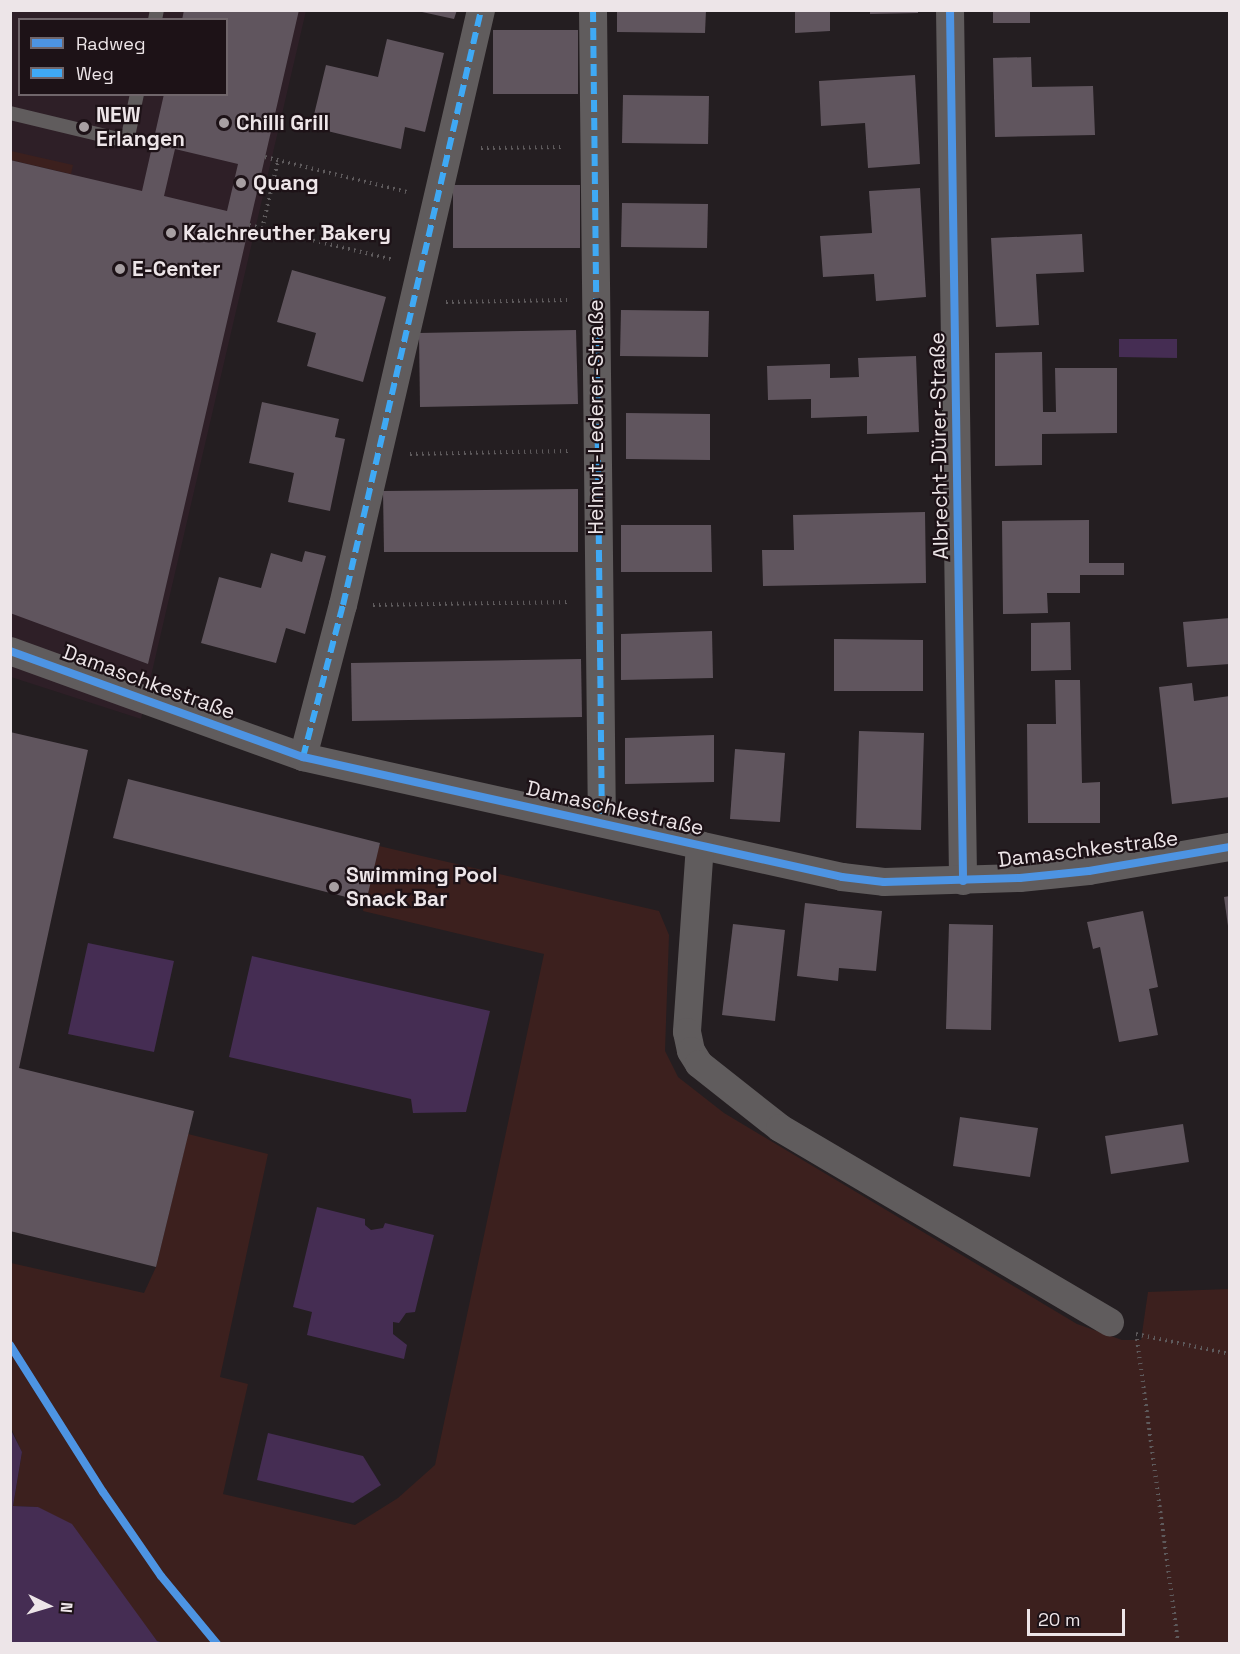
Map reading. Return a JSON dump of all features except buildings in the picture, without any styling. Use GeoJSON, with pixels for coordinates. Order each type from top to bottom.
{"type":"FeatureCollection","features":[{"type":"Feature","properties":{"kind":"street"},"geometry":{"type":"LineString","coordinates":[[303,757],[343,605],[481,10]]}},
{"type":"Feature","properties":{"kind":"street","name":"Helmut-Lederer-Straße"},"geometry":{"type":"LineString","coordinates":[[593,10],[595,451],[602,823]]}},
{"type":"Feature","properties":{"kind":"street","name":"Albrecht-Dürer-Straße"},"geometry":{"type":"LineString","coordinates":[[950,10],[963,881]]}},
{"type":"Feature","properties":{"kind":"street","name":"Damaschkestraße"},"geometry":{"type":"LineString","coordinates":[[10,651],[303,757],[842,878],[963,881],[1089,872],[1230,847]]}},
{"type":"Feature","properties":{"kind":"street","name":"Damaschkestraße"},"geometry":{"type":"LineString","coordinates":[[700,845],[687,1032],[699,1064],[780,1128],[1110,1322]]}},
{"type":"Feature","properties":{"kind":"lane"},"geometry":{"type":"LineString","coordinates":[[10,113],[127,141],[137,96]]}},
{"type":"Feature","properties":{"kind":"path"},"geometry":{"type":"LineString","coordinates":[[448,149],[595,147]]}},
{"type":"Feature","properties":{"kind":"path"},"geometry":{"type":"LineString","coordinates":[[265,157],[437,199]]}},
{"type":"Feature","properties":{"kind":"path"},"geometry":{"type":"LineString","coordinates":[[262,229],[278,161]]}},
{"type":"Feature","properties":{"kind":"path"},"geometry":{"type":"LineString","coordinates":[[249,225],[421,266]]}},
{"type":"Feature","properties":{"kind":"path"},"geometry":{"type":"LineString","coordinates":[[413,302],[595,300]]}},
{"type":"Feature","properties":{"kind":"path"},"geometry":{"type":"LineString","coordinates":[[378,455],[595,451]]}},
{"type":"Feature","properties":{"kind":"path"},"geometry":{"type":"LineString","coordinates":[[343,605],[597,602]]}},
{"type":"Feature","properties":{"kind":"path"},"geometry":{"type":"LineString","coordinates":[[1110,1322],[1136,1334],[1230,1354]]}},
{"type":"Feature","properties":{"kind":"path"},"geometry":{"type":"LineString","coordinates":[[1136,1334],[1178,1644]]}},
{"type":"Feature","properties":{"kind":"shaded area"},"geometry":{"type":"Polygon","coordinates":[[[11,11],[306,11],[141,719],[11,677],[11,11]]]}},
{"type":"Feature","properties":{"kind":"shaded area"},"geometry":{"type":"Polygon","coordinates":[[[11,151],[73,165],[71,174],[11,160],[11,151]]]}},
{"type":"Feature","properties":{"kind":"shaded area"},"geometry":{"type":"Polygon","coordinates":[[[1119,339],[1177,339],[1177,358],[1119,357],[1119,339]]]}},
{"type":"Feature","properties":{"kind":"shaded area"},"geometry":{"type":"Polygon","coordinates":[[[379,846],[659,911],[669,935],[665,1051],[678,1077],[724,1113],[1077,1324],[1122,1340],[1141,1340],[1148,1292],[1229,1289],[1229,1643],[165,1643],[157,1641],[38,1507],[13,1506],[22,1452],[11,1428],[11,1263],[144,1293],[156,1267],[188,1134],[268,1154],[220,1377],[248,1384],[223,1494],[355,1525],[398,1498],[435,1465],[544,954],[363,911],[379,846]]]}},
{"type":"Feature","properties":{"kind":"shaded area"},"geometry":{"type":"Polygon","coordinates":[[[88,943],[174,961],[154,1052],[68,1034],[88,943]]]}},
{"type":"Feature","properties":{"kind":"shaded area"},"geometry":{"type":"Polygon","coordinates":[[[252,956],[490,1011],[466,1112],[413,1113],[411,1099],[229,1057],[252,956]]]}},
{"type":"Feature","properties":{"kind":"shaded area"},"geometry":{"type":"Polygon","coordinates":[[[317,1207],[365,1219],[365,1225],[371,1230],[383,1228],[385,1223],[434,1235],[415,1312],[406,1313],[399,1323],[393,1322],[393,1334],[407,1345],[404,1359],[307,1335],[312,1312],[293,1307],[317,1207]]]}},
{"type":"Feature","properties":{"kind":"shaded area"},"geometry":{"type":"Polygon","coordinates":[[[10,1428],[22,1452],[13,1506],[38,1507],[72,1524],[157,1641],[165,1643],[11,1643],[10,1428]]]}},
{"type":"Feature","properties":{"kind":"shaded area"},"geometry":{"type":"Polygon","coordinates":[[[268,1433],[363,1456],[381,1485],[353,1503],[257,1480],[268,1433]]]}},
{"type":"Feature","properties":{"kind":"marked path"},"geometry":{"type":"LineString","coordinates":[[303,757],[343,605],[481,10]]}},
{"type":"Feature","properties":{"kind":"marked path"},"geometry":{"type":"LineString","coordinates":[[593,10],[602,823]]}},
{"type":"Feature","properties":{"kind":"cycle path"},"geometry":{"type":"LineString","coordinates":[[950,10],[963,881]]}},
{"type":"Feature","properties":{"kind":"cycle path"},"geometry":{"type":"LineString","coordinates":[[10,651],[303,757],[842,877],[884,882],[1020,878],[1089,871],[1230,847]]}},
{"type":"Feature","properties":{"kind":"cycle path"},"geometry":{"type":"LineString","coordinates":[[10,1345],[103,1492],[161,1576],[217,1644]]}},
{"type":"Feature","properties":{"kind":"place","name":"Chilli Grill"},"geometry":{"type":"Point","coordinates":[224,123]}},
{"type":"Feature","properties":{"kind":"place","name":"NEW Erlangen"},"geometry":{"type":"Point","coordinates":[84,127]}},
{"type":"Feature","properties":{"kind":"place","name":"Quang"},"geometry":{"type":"Point","coordinates":[241,183]}},
{"type":"Feature","properties":{"kind":"place","name":"Kalchreuther Bakery"},"geometry":{"type":"Point","coordinates":[171,233]}},
{"type":"Feature","properties":{"kind":"place","name":"E-Center"},"geometry":{"type":"Point","coordinates":[120,269]}},
{"type":"Feature","properties":{"kind":"place","name":"Swimming Pool Snack Bar"},"geometry":{"type":"Point","coordinates":[334,887]}}]}
